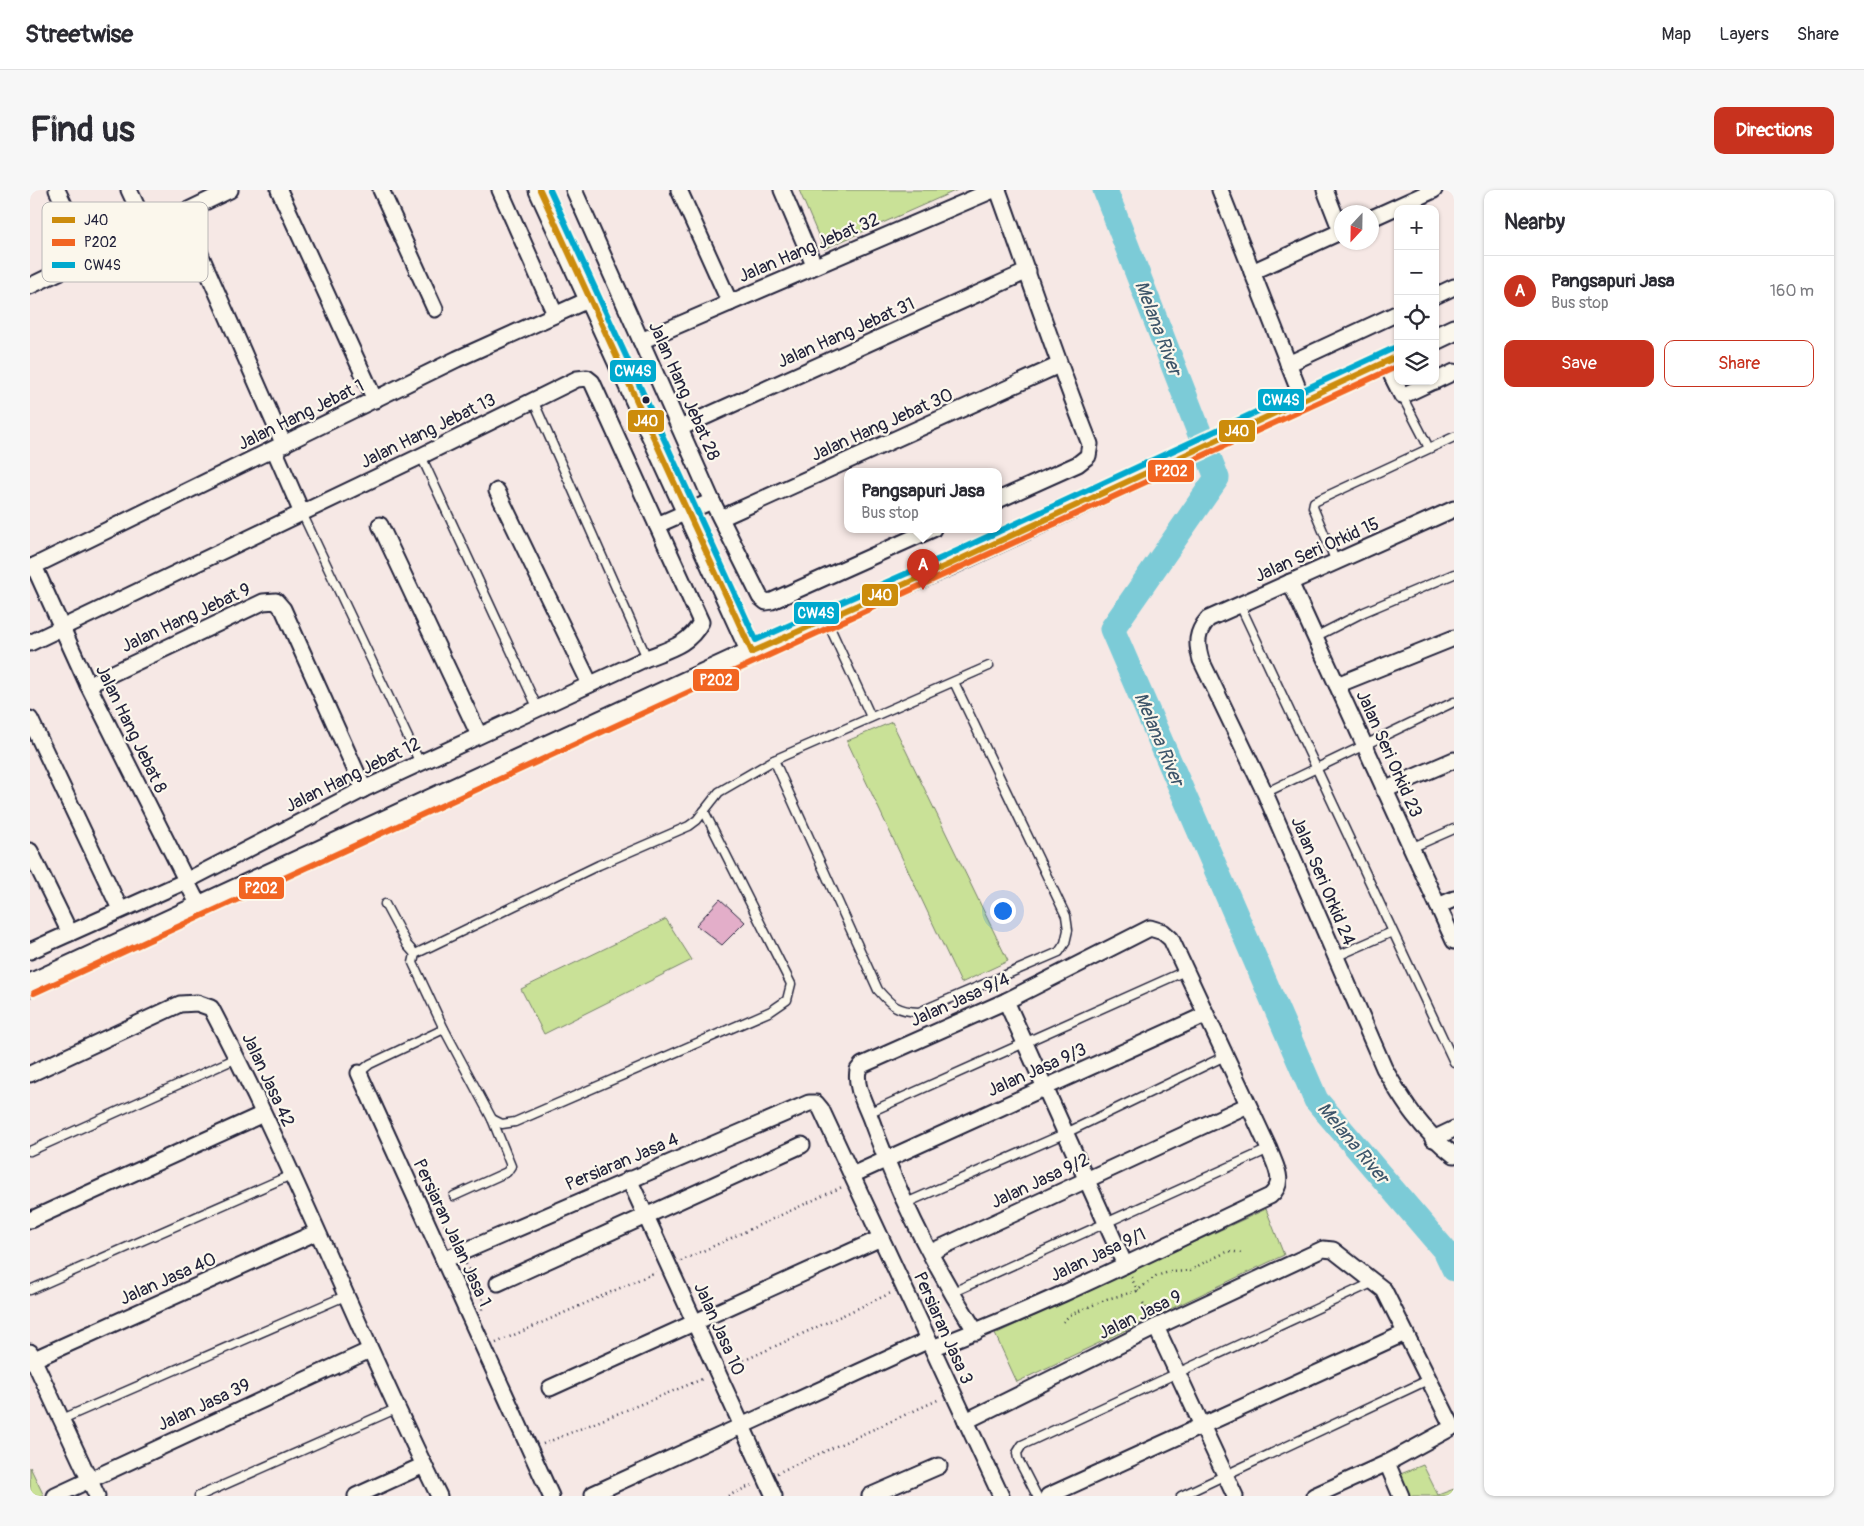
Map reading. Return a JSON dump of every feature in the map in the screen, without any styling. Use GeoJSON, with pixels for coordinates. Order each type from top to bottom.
{"type":"FeatureCollection","features":[{"type":"Feature","properties":{"kind":"street"},"geometry":{"type":"LineString","coordinates":[[57,190],[63,202]]}},
{"type":"Feature","properties":{"kind":"street"},"geometry":{"type":"LineString","coordinates":[[129,190],[135,202]]}},
{"type":"Feature","properties":{"kind":"street"},"geometry":{"type":"LineString","coordinates":[[205,202],[230,190]]}},
{"type":"Feature","properties":{"kind":"street"},"geometry":{"type":"LineString","coordinates":[[279,190],[375,400]]}},
{"type":"Feature","properties":{"kind":"street"},"geometry":{"type":"LineString","coordinates":[[381,190],[435,309]]}},
{"type":"Feature","properties":{"kind":"street"},"geometry":{"type":"LineString","coordinates":[[500,190],[555,314]]}},
{"type":"Feature","properties":{"kind":"street"},"geometry":{"type":"LineString","coordinates":[[540,190],[752,652]]}},
{"type":"Feature","properties":{"kind":"street","name":"Jalan Hang Jebat 28"},"geometry":{"type":"LineString","coordinates":[[574,190],[720,518],[760,597],[766,602],[924,533]]}},
{"type":"Feature","properties":{"kind":"street"},"geometry":{"type":"LineString","coordinates":[[679,190],[730,302]]}},
{"type":"Feature","properties":{"kind":"street"},"geometry":{"type":"LineString","coordinates":[[782,190],[814,265]]}},
{"type":"Feature","properties":{"kind":"street","name":"Jalan Hang Jebat 32"},"geometry":{"type":"LineString","coordinates":[[641,341],[814,265],[993,190]]}},
{"type":"Feature","properties":{"kind":"street"},"geometry":{"type":"LineString","coordinates":[[998,190],[1028,271],[1058,365],[1090,444],[1088,456],[1078,464],[1002,498]]}},
{"type":"Feature","properties":{"kind":"street"},"geometry":{"type":"LineString","coordinates":[[1220,190],[1302,400]]}},
{"type":"Feature","properties":{"kind":"street"},"geometry":{"type":"LineString","coordinates":[[1325,190],[1334,213]]}},
{"type":"Feature","properties":{"kind":"street"},"geometry":{"type":"LineString","coordinates":[[1379,215],[1431,191]]}},
{"type":"Feature","properties":{"kind":"street"},"geometry":{"type":"LineString","coordinates":[[1252,272],[1334,234]]}},
{"type":"Feature","properties":{"kind":"street","name":"Jalan Hang Jebat 31"},"geometry":{"type":"LineString","coordinates":[[680,428],[1028,271]]}},
{"type":"Feature","properties":{"kind":"street"},"geometry":{"type":"LineString","coordinates":[[208,276],[279,447],[302,513]]}},
{"type":"Feature","properties":{"kind":"street"},"geometry":{"type":"LineString","coordinates":[[30,286],[42,280]]}},
{"type":"Feature","properties":{"kind":"street"},"geometry":{"type":"LineString","coordinates":[[1437,295],[1454,287]]}},
{"type":"Feature","properties":{"kind":"street","name":"Jalan Hang Jebat 1"},"geometry":{"type":"LineString","coordinates":[[32,567],[458,359],[590,299]]}},
{"type":"Feature","properties":{"kind":"street"},"geometry":{"type":"LineString","coordinates":[[1288,364],[1394,315]]}},
{"type":"Feature","properties":{"kind":"street"},"geometry":{"type":"LineString","coordinates":[[1439,336],[1454,330]]}},
{"type":"Feature","properties":{"kind":"street"},"geometry":{"type":"LineString","coordinates":[[30,985],[198,906],[346,841],[752,652],[950,564],[1392,359],[1402,396],[1425,385]]}},
{"type":"Feature","properties":{"kind":"street","name":"Jalan Hang Jebat 30"},"geometry":{"type":"LineString","coordinates":[[720,518],[1058,365]]}},
{"type":"Feature","properties":{"kind":"street"},"geometry":{"type":"LineString","coordinates":[[1439,379],[1454,372]]}},
{"type":"Feature","properties":{"kind":"street","name":"Jalan Hang Jebat 13"},"geometry":{"type":"LineString","coordinates":[[30,643],[421,456],[577,379],[588,378],[592,382],[700,622],[694,635]]}},
{"type":"Feature","properties":{"kind":"street"},"geometry":{"type":"LineString","coordinates":[[497,491],[590,684]]}},
{"type":"Feature","properties":{"kind":"street"},"geometry":{"type":"LineString","coordinates":[[657,525],[712,500]]}},
{"type":"Feature","properties":{"kind":"street","name":"Jalan Seri Orkid 15"},"geometry":{"type":"LineString","coordinates":[[1199,630],[1208,619],[1453,513]]}},
{"type":"Feature","properties":{"kind":"street"},"geometry":{"type":"LineString","coordinates":[[380,525],[479,735]]}},
{"type":"Feature","properties":{"kind":"street","name":"Jalan Hang Jebat 8"},"geometry":{"type":"LineString","coordinates":[[32,567],[88,685],[198,906]]}},
{"type":"Feature","properties":{"kind":"street","name":"Jalan Seri Orkid 23"},"geometry":{"type":"LineString","coordinates":[[1290,582],[1454,942]]}},
{"type":"Feature","properties":{"kind":"street","name":"Jalan Hang Jebat 9"},"geometry":{"type":"LineString","coordinates":[[88,685],[264,602],[276,601],[283,609],[364,789]]}},
{"type":"Feature","properties":{"kind":"street","name":"Jalan Seri Orkid 24"},"geometry":{"type":"LineString","coordinates":[[1199,630],[1196,645],[1201,660],[1265,794],[1384,1068],[1406,1107],[1433,1139],[1454,1155]]}},
{"type":"Feature","properties":{"kind":"street","name":"Jalan Hang Jebat 12"},"geometry":{"type":"LineString","coordinates":[[30,951],[186,881],[364,789],[685,642],[694,635]]}},
{"type":"Feature","properties":{"kind":"street"},"geometry":{"type":"LineString","coordinates":[[1337,686],[1454,638]]}},
{"type":"Feature","properties":{"kind":"street"},"geometry":{"type":"LineString","coordinates":[[30,719],[120,909]]}},
{"type":"Feature","properties":{"kind":"street"},"geometry":{"type":"LineString","coordinates":[[1384,790],[1454,760]]}},
{"type":"Feature","properties":{"kind":"street"},"geometry":{"type":"LineString","coordinates":[[30,851],[70,933]]}},
{"type":"Feature","properties":{"kind":"street"},"geometry":{"type":"LineString","coordinates":[[1438,906],[1454,899]]}},
{"type":"Feature","properties":{"kind":"street","name":"Jalan Jasa 9/4"},"geometry":{"type":"LineString","coordinates":[[931,1252],[885,1159],[868,1113],[857,1078],[858,1070],[862,1065],[1006,1001],[1150,928],[1163,932],[1171,939],[1185,971]]}},
{"type":"Feature","properties":{"kind":"street"},"geometry":{"type":"LineString","coordinates":[[1185,971],[1269,1149]]}},
{"type":"Feature","properties":{"kind":"street"},"geometry":{"type":"LineString","coordinates":[[1006,1001],[1125,1264]]}},
{"type":"Feature","properties":{"kind":"street","name":"Jalan Jasa 42"},"geometry":{"type":"LineString","coordinates":[[30,1074],[180,1004],[198,1003],[211,1008],[238,1058],[318,1232],[345,1296],[439,1496]]}},
{"type":"Feature","properties":{"kind":"street","name":"Jalan Jasa 9/3"},"geometry":{"type":"LineString","coordinates":[[885,1159],[1205,1014]]}},
{"type":"Feature","properties":{"kind":"street","name":"Persiaran Jalan Jasa 1"},"geometry":{"type":"LineString","coordinates":[[359,1073],[551,1496]]}},
{"type":"Feature","properties":{"kind":"street","name":"Persiaran Jasa 4"},"geometry":{"type":"LineString","coordinates":[[444,1260],[809,1103],[816,1103]]}},
{"type":"Feature","properties":{"kind":"street","name":"Persiaran Jasa 3"},"geometry":{"type":"LineString","coordinates":[[816,1103],[821,1109],[1001,1496]]}},
{"type":"Feature","properties":{"kind":"street","name":"Jalan Jasa 9/2"},"geometry":{"type":"LineString","coordinates":[[931,1252],[1248,1104]]}},
{"type":"Feature","properties":{"kind":"street"},"geometry":{"type":"LineString","coordinates":[[30,1220],[263,1114]]}},
{"type":"Feature","properties":{"kind":"street"},"geometry":{"type":"LineString","coordinates":[[1433,1139],[1454,1130]]}},
{"type":"Feature","properties":{"kind":"street"},"geometry":{"type":"LineString","coordinates":[[498,1283],[802,1145]]}},
{"type":"Feature","properties":{"kind":"street","name":"Jalan Jasa 9/1"},"geometry":{"type":"LineString","coordinates":[[593,1494],[742,1425],[930,1344],[976,1332],[1270,1196],[1277,1190],[1280,1182],[1269,1149]]}},
{"type":"Feature","properties":{"kind":"street"},"geometry":{"type":"LineString","coordinates":[[852,1175],[885,1159]]}},
{"type":"Feature","properties":{"kind":"street","name":"Jalan Jasa 10"},"geometry":{"type":"LineString","coordinates":[[630,1179],[774,1496]]}},
{"type":"Feature","properties":{"kind":"street","name":"Jalan Jasa 40"},"geometry":{"type":"LineString","coordinates":[[97,1496],[31,1357],[318,1232]]}},
{"type":"Feature","properties":{"kind":"street"},"geometry":{"type":"LineString","coordinates":[[550,1388],[881,1238]]}},
{"type":"Feature","properties":{"kind":"street","name":"Jalan Jasa 9"},"geometry":{"type":"LineString","coordinates":[[966,1421],[1156,1327],[1323,1249],[1333,1250],[1374,1282]]}},
{"type":"Feature","properties":{"kind":"street"},"geometry":{"type":"LineString","coordinates":[[931,1252],[951,1293],[976,1332]]}},
{"type":"Feature","properties":{"kind":"street"},"geometry":{"type":"LineString","coordinates":[[1314,1496],[1387,1464],[1451,1428],[1451,1424],[1384,1290],[1374,1282]]}},
{"type":"Feature","properties":{"kind":"street"},"geometry":{"type":"LineString","coordinates":[[1156,1327],[1235,1496]]}},
{"type":"Feature","properties":{"kind":"street"},"geometry":{"type":"LineString","coordinates":[[1048,1496],[1405,1333]]}},
{"type":"Feature","properties":{"kind":"street","name":"Jalan Jasa 39"},"geometry":{"type":"LineString","coordinates":[[54,1496],[370,1350]]}},
{"type":"Feature","properties":{"kind":"street"},"geometry":{"type":"LineString","coordinates":[[1387,1464],[1401,1496]]}},
{"type":"Feature","properties":{"kind":"street"},"geometry":{"type":"LineString","coordinates":[[356,1496],[424,1465]]}},
{"type":"Feature","properties":{"kind":"street"},"geometry":{"type":"LineString","coordinates":[[870,1496],[939,1466]]}},
{"type":"Feature","properties":{"kind":"lane"},"geometry":{"type":"LineString","coordinates":[[1402,396],[1429,448]]}},
{"type":"Feature","properties":{"kind":"lane"},"geometry":{"type":"LineString","coordinates":[[534,400],[647,658]]}},
{"type":"Feature","properties":{"kind":"lane"},"geometry":{"type":"LineString","coordinates":[[1336,562],[1313,507],[1314,502],[1454,437]]}},
{"type":"Feature","properties":{"kind":"lane"},"geometry":{"type":"LineString","coordinates":[[421,456],[538,708]]}},
{"type":"Feature","properties":{"kind":"lane"},"geometry":{"type":"LineString","coordinates":[[302,513],[420,763]]}},
{"type":"Feature","properties":{"kind":"lane"},"geometry":{"type":"LineString","coordinates":[[1315,637],[1364,612],[1454,574]]}},
{"type":"Feature","properties":{"kind":"lane"},"geometry":{"type":"LineString","coordinates":[[1240,605],[1454,1062]]}},
{"type":"Feature","properties":{"kind":"lane"},"geometry":{"type":"LineString","coordinates":[[826,619],[871,717]]}},
{"type":"Feature","properties":{"kind":"lane"},"geometry":{"type":"LineString","coordinates":[[415,954],[599,865],[689,826],[719,792],[774,760],[989,666]]}},
{"type":"Feature","properties":{"kind":"lane"},"geometry":{"type":"LineString","coordinates":[[774,760],[878,990],[891,1005],[906,1012],[919,1012],[1059,952],[1066,943],[1068,930],[1066,916],[954,682]]}},
{"type":"Feature","properties":{"kind":"lane"},"geometry":{"type":"LineString","coordinates":[[1265,794],[1316,767],[1454,702]]}},
{"type":"Feature","properties":{"kind":"lane"},"geometry":{"type":"LineString","coordinates":[[492,1119],[502,1124],[515,1122],[771,1011],[787,1000],[791,984],[704,811]]}},
{"type":"Feature","properties":{"kind":"lane"},"geometry":{"type":"LineString","coordinates":[[1411,848],[1454,829]]}},
{"type":"Feature","properties":{"kind":"lane"},"geometry":{"type":"LineString","coordinates":[[385,904],[407,945],[415,954]]}},
{"type":"Feature","properties":{"kind":"lane"},"geometry":{"type":"LineString","coordinates":[[1335,957],[1392,932]]}},
{"type":"Feature","properties":{"kind":"lane"},"geometry":{"type":"LineString","coordinates":[[415,954],[413,963],[444,1029],[492,1119],[510,1170],[454,1196]]}},
{"type":"Feature","properties":{"kind":"lane"},"geometry":{"type":"LineString","coordinates":[[868,1113],[1185,971]]}},
{"type":"Feature","properties":{"kind":"lane","name":"Persiaran Jalan Jasa 1"},"geometry":{"type":"LineString","coordinates":[[359,1073],[370,1064],[444,1029]]}},
{"type":"Feature","properties":{"kind":"lane"},"geometry":{"type":"LineString","coordinates":[[906,1203],[1066,1133],[1225,1056]]}},
{"type":"Feature","properties":{"kind":"lane"},"geometry":{"type":"LineString","coordinates":[[30,1151],[238,1058]]}},
{"type":"Feature","properties":{"kind":"lane"},"geometry":{"type":"LineString","coordinates":[[951,1293],[1269,1149]]}},
{"type":"Feature","properties":{"kind":"lane"},"geometry":{"type":"LineString","coordinates":[[30,1290],[291,1175]]}},
{"type":"Feature","properties":{"kind":"lane"},"geometry":{"type":"LineString","coordinates":[[1037,1496],[1018,1459],[1017,1453],[1022,1445],[1374,1282]]}},
{"type":"Feature","properties":{"kind":"lane"},"geometry":{"type":"LineString","coordinates":[[60,1420],[345,1296]]}},
{"type":"Feature","properties":{"kind":"lane"},"geometry":{"type":"LineString","coordinates":[[1181,1496],[1428,1380]]}},
{"type":"Feature","properties":{"kind":"lane"},"geometry":{"type":"LineString","coordinates":[[200,1496],[398,1408]]}},
{"type":"Feature","properties":{"kind":"path"},"geometry":{"type":"LineString","coordinates":[[1063,1322],[1070,1315],[1107,1300],[1138,1293],[1156,1276],[1169,1272],[1190,1271],[1229,1251],[1242,1253]]}},
{"type":"Feature","properties":{"kind":"path"},"geometry":{"type":"LineString","coordinates":[[728,1496],[952,1394]]}},
{"type":"Feature","properties":{"kind":"green space"},"geometry":{"type":"Polygon","coordinates":[[[799,190],[957,190],[824,249],[799,190]]]}},
{"type":"Feature","properties":{"kind":"green space"},"geometry":{"type":"Polygon","coordinates":[[[892,722],[1008,961],[961,983],[847,741],[892,722]]]}},
{"type":"Feature","properties":{"kind":"green space"},"geometry":{"type":"Polygon","coordinates":[[[666,919],[692,960],[544,1034],[521,989],[666,919]]]}},
{"type":"Feature","properties":{"kind":"green space"},"geometry":{"type":"Polygon","coordinates":[[[1266,1209],[1284,1255],[1017,1382],[995,1334],[1266,1209]]]}},
{"type":"Feature","properties":{"kind":"green space"},"geometry":{"type":"Polygon","coordinates":[[[1423,1465],[1438,1495],[1454,1489],[1454,1496],[1408,1496],[1398,1475],[1423,1465]]]}},
{"type":"Feature","properties":{"kind":"green space"},"geometry":{"type":"Polygon","coordinates":[[[30,1467],[44,1496],[30,1496],[30,1467]]]}},
{"type":"Feature","properties":{"kind":"building"},"geometry":{"type":"Polygon","coordinates":[[[720,899],[745,922],[722,945],[696,925],[720,899]]]}},
{"type":"Feature","properties":{"kind":"waterway","name":"Melana River"},"geometry":{"type":"LineString","coordinates":[[1105,190],[1217,478],[1112,629],[1316,1100],[1446,1252],[1454,1269]]}},
{"type":"Feature","properties":{"kind":"transit line","name":"J40"},"geometry":{"type":"LineString","coordinates":[[540,190],[752,652]]}},
{"type":"Feature","properties":{"kind":"transit line","name":"CW4S"},"geometry":{"type":"LineString","coordinates":[[550,190],[756,640],[996,533]]}},
{"type":"Feature","properties":{"kind":"transit line","name":"CW4S"},"geometry":{"type":"LineString","coordinates":[[1002,530],[1394,348]]}},
{"type":"Feature","properties":{"kind":"transit line","name":"J40"},"geometry":{"type":"LineString","coordinates":[[752,652],[950,564],[1394,358]]}},
{"type":"Feature","properties":{"kind":"transit line","name":"P202"},"geometry":{"type":"LineString","coordinates":[[34,993],[1394,368]]}},
{"type":"Feature","properties":{"kind":"place","name":"Pangsapuri Jasa"},"geometry":{"type":"Point","coordinates":[923,590]}}]}
